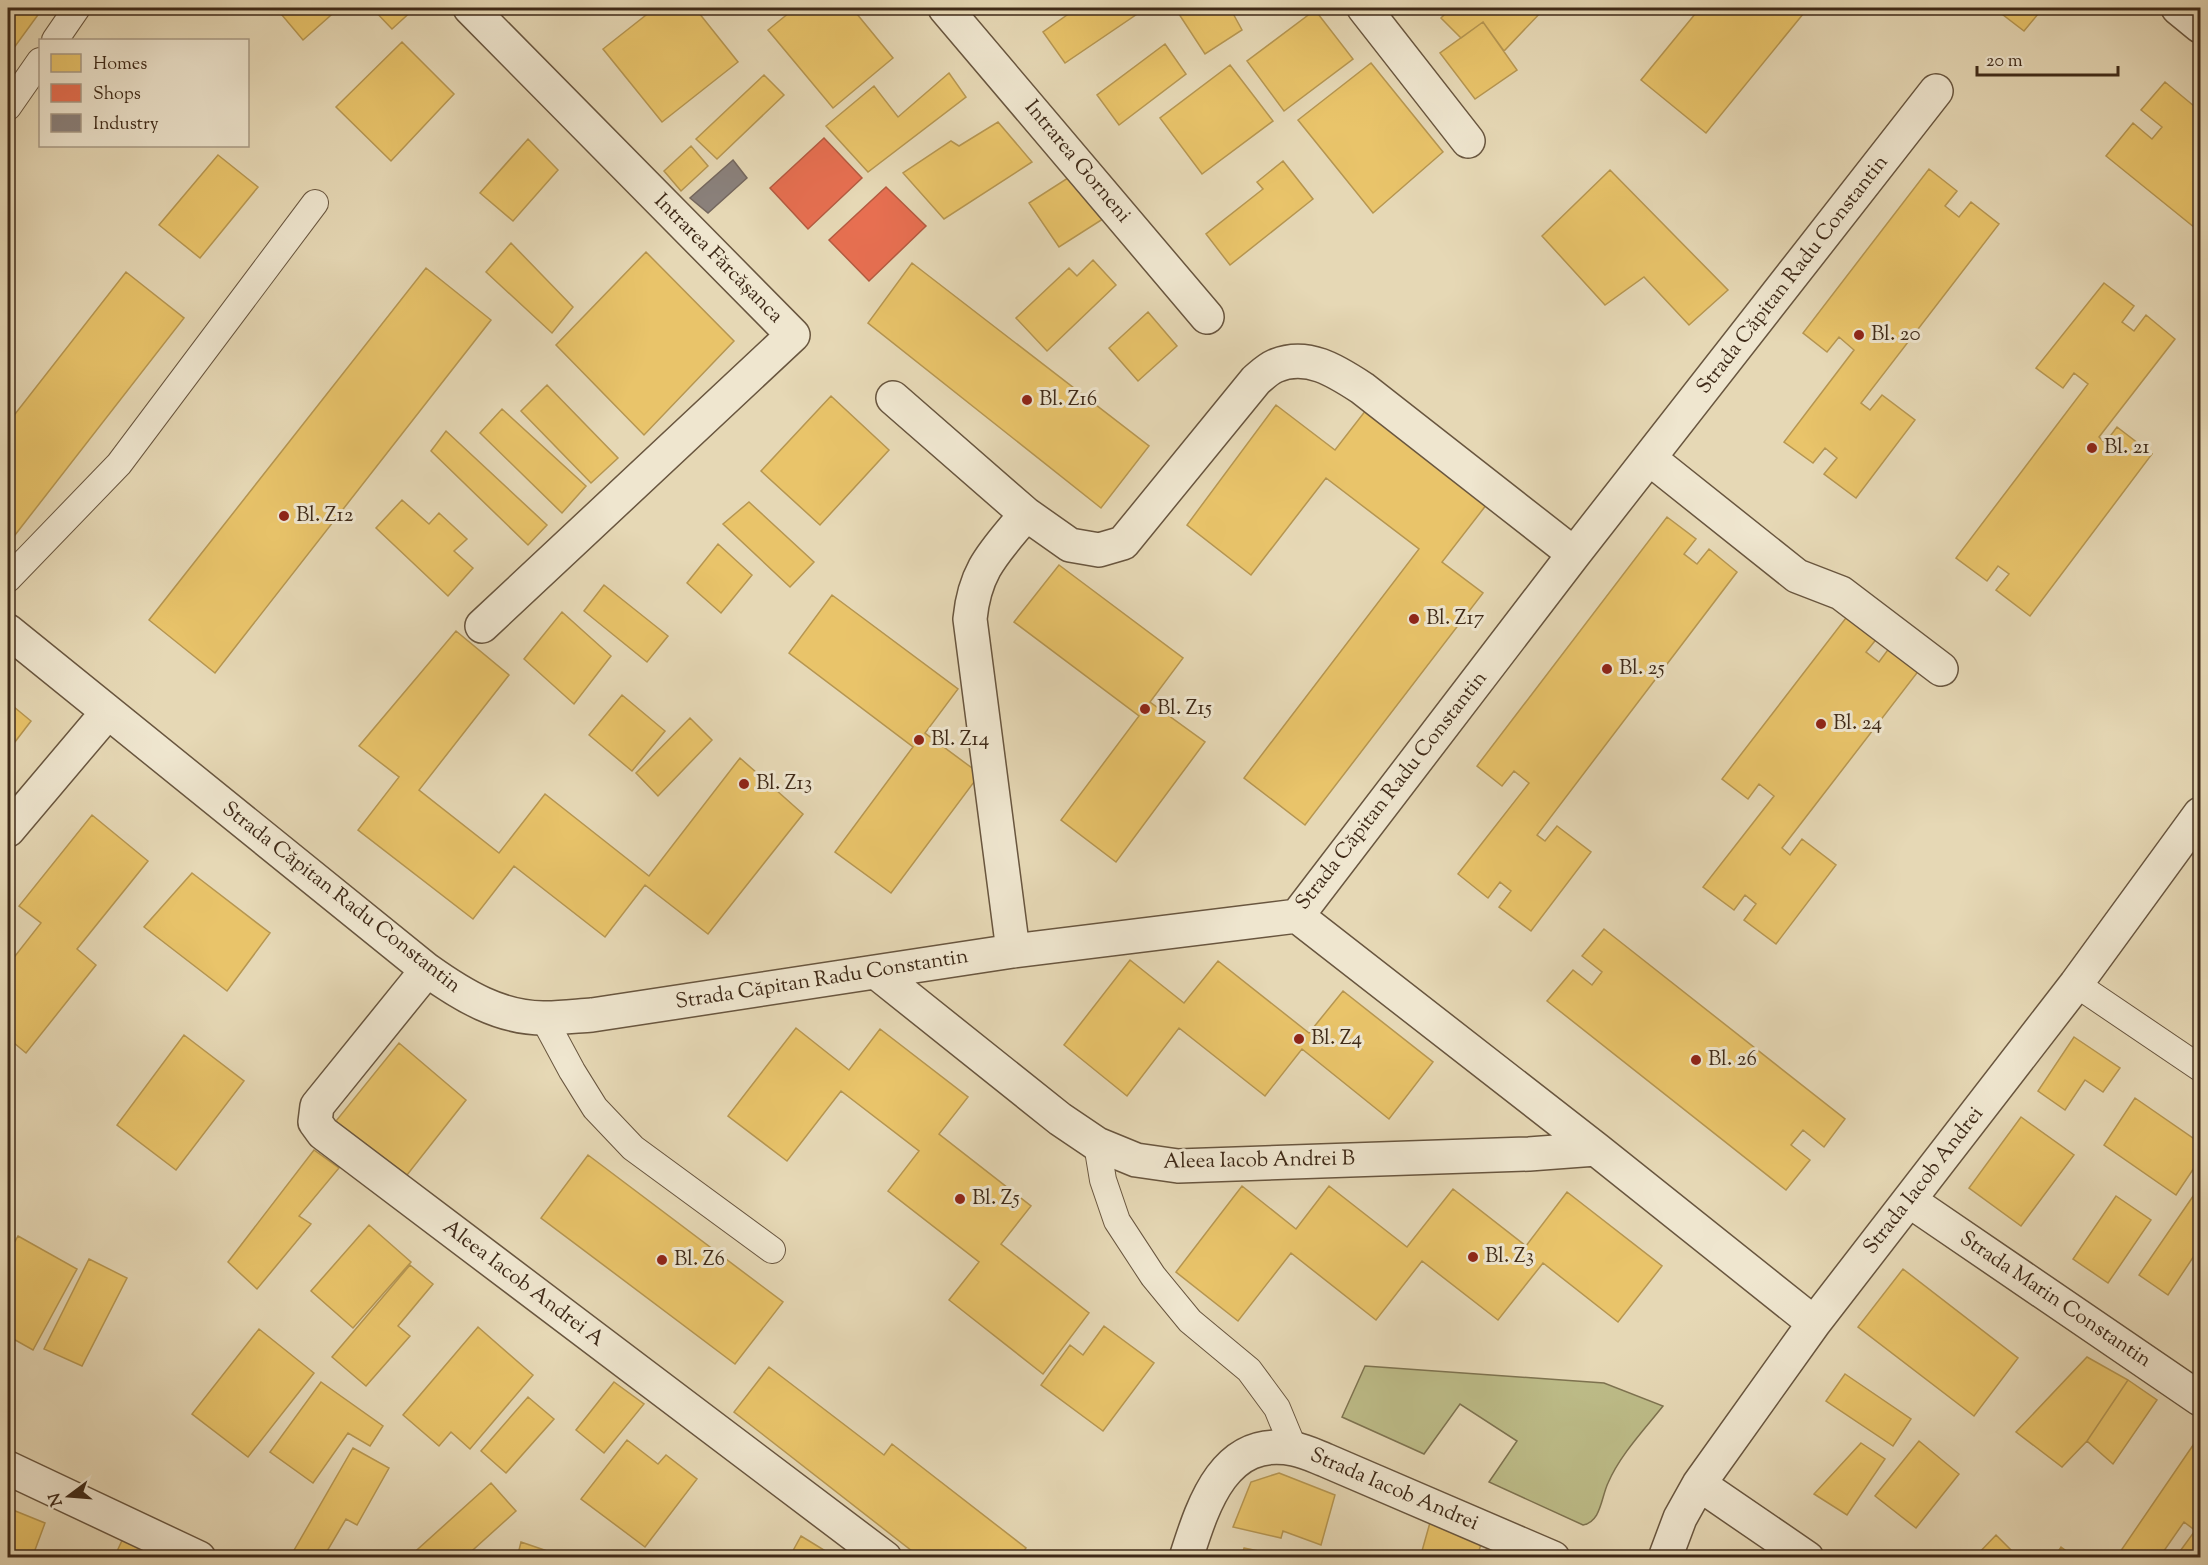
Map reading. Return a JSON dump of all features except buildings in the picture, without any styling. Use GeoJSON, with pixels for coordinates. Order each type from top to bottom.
{"type":"FeatureCollection","features":[{"type":"Feature","properties":{"kind":"street","name":"Intrarea Fărcășanca"},"geometry":{"type":"LineString","coordinates":[[470,8],[793,335],[482,626]]}},
{"type":"Feature","properties":{"kind":"street","name":"Intrarea Gorneni"},"geometry":{"type":"LineString","coordinates":[[945,8],[1207,317]]}},
{"type":"Feature","properties":{"kind":"street"},"geometry":{"type":"LineString","coordinates":[[1364,8],[1468,141]]}},
{"type":"Feature","properties":{"kind":"street"},"geometry":{"type":"LineString","coordinates":[[2178,8],[2200,26]]}},
{"type":"Feature","properties":{"kind":"street","name":"Strada Căpitan Radu Constantin"},"geometry":{"type":"LineString","coordinates":[[8,630],[107,713],[427,970],[456,990],[485,1005],[515,1015],[544,1018],[592,1015],[1013,951],[1297,916],[1574,554],[1936,91]]}},
{"type":"Feature","properties":{"kind":"street"},"geometry":{"type":"LineString","coordinates":[[893,398],[1026,514],[1070,544],[1099,550],[1123,543],[1256,380],[1273,366],[1293,361],[1313,363],[1332,369],[1362,388],[1574,554]]}},
{"type":"Feature","properties":{"kind":"street"},"geometry":{"type":"LineString","coordinates":[[1649,458],[1797,576],[1841,593],[1941,669]]}},
{"type":"Feature","properties":{"kind":"street"},"geometry":{"type":"LineString","coordinates":[[1013,951],[970,619],[972,597],[983,567],[1026,514]]}},
{"type":"Feature","properties":{"kind":"street"},"geometry":{"type":"LineString","coordinates":[[8,830],[107,713]]}},
{"type":"Feature","properties":{"kind":"street","name":"Strada Iacob Andrei"},"geometry":{"type":"LineString","coordinates":[[1665,1557],[1680,1518],[1699,1484],[1814,1323],[2076,984],[2200,814]]}},
{"type":"Feature","properties":{"kind":"street"},"geometry":{"type":"LineString","coordinates":[[1297,916],[1596,1149],[1814,1323]]}},
{"type":"Feature","properties":{"kind":"street","name":"Aleea Iacob Andrei A"},"geometry":{"type":"LineString","coordinates":[[427,970],[317,1106],[315,1122],[323,1132],[885,1557]]}},
{"type":"Feature","properties":{"kind":"street","name":"Aleea Iacob Andrei B"},"geometry":{"type":"LineString","coordinates":[[876,972],[1060,1119],[1097,1144],[1136,1160],[1178,1166],[1529,1154],[1596,1149]]}},
{"type":"Feature","properties":{"kind":"street","name":"Strada Marin Constantin"},"geometry":{"type":"LineString","coordinates":[[1910,1201],[2200,1399]]}},
{"type":"Feature","properties":{"kind":"street","name":"Strada Iacob Andrei"},"geometry":{"type":"LineString","coordinates":[[1186,1557],[1199,1517],[1213,1489],[1237,1459],[1252,1451],[1269,1447],[1294,1449],[1325,1460],[1552,1557]]}},
{"type":"Feature","properties":{"kind":"street"},"geometry":{"type":"LineString","coordinates":[[8,1468],[199,1557]]}},
{"type":"Feature","properties":{"kind":"street"},"geometry":{"type":"LineString","coordinates":[[1699,1484],[1808,1557]]}},
{"type":"Feature","properties":{"kind":"lane"},"geometry":{"type":"LineString","coordinates":[[56,39],[77,8]]}},
{"type":"Feature","properties":{"kind":"lane"},"geometry":{"type":"LineString","coordinates":[[8,107],[39,62]]}},
{"type":"Feature","properties":{"kind":"lane"},"geometry":{"type":"LineString","coordinates":[[8,579],[119,464],[315,203]]}},
{"type":"Feature","properties":{"kind":"lane"},"geometry":{"type":"LineString","coordinates":[[2076,984],[2200,1068]]}},
{"type":"Feature","properties":{"kind":"lane"},"geometry":{"type":"LineString","coordinates":[[544,1018],[595,1108],[633,1149],[772,1250]]}},
{"type":"Feature","properties":{"kind":"lane"},"geometry":{"type":"LineString","coordinates":[[1097,1144],[1103,1180],[1117,1221],[1153,1276],[1191,1321],[1249,1370],[1277,1408],[1294,1449]]}},
{"type":"Feature","properties":{"kind":"shaded area"},"geometry":{"type":"Polygon","coordinates":[[[1365,1366],[1604,1383],[1663,1406],[1619,1463],[1608,1483],[1594,1519],[1583,1525],[1489,1482],[1517,1441],[1460,1404],[1424,1454],[1342,1417],[1365,1366]]]}},
{"type":"Feature","properties":{"kind":"place","name":"Bl. 20"},"geometry":{"type":"Point","coordinates":[1859,335]}},
{"type":"Feature","properties":{"kind":"place","name":"Bl. Z16"},"geometry":{"type":"Point","coordinates":[1027,400]}},
{"type":"Feature","properties":{"kind":"place","name":"Bl. 21"},"geometry":{"type":"Point","coordinates":[2092,448]}},
{"type":"Feature","properties":{"kind":"place","name":"Bl. Z12"},"geometry":{"type":"Point","coordinates":[284,516]}},
{"type":"Feature","properties":{"kind":"place","name":"Bl. Z17"},"geometry":{"type":"Point","coordinates":[1414,619]}},
{"type":"Feature","properties":{"kind":"place","name":"Bl. 25"},"geometry":{"type":"Point","coordinates":[1607,669]}},
{"type":"Feature","properties":{"kind":"place","name":"Bl. Z15"},"geometry":{"type":"Point","coordinates":[1145,709]}},
{"type":"Feature","properties":{"kind":"place","name":"Bl. 24"},"geometry":{"type":"Point","coordinates":[1821,724]}},
{"type":"Feature","properties":{"kind":"place","name":"Bl. Z14"},"geometry":{"type":"Point","coordinates":[919,740]}},
{"type":"Feature","properties":{"kind":"place","name":"Bl. Z13"},"geometry":{"type":"Point","coordinates":[744,784]}},
{"type":"Feature","properties":{"kind":"place","name":"Bl. Z4"},"geometry":{"type":"Point","coordinates":[1299,1039]}},
{"type":"Feature","properties":{"kind":"place","name":"Bl. 26"},"geometry":{"type":"Point","coordinates":[1696,1060]}},
{"type":"Feature","properties":{"kind":"place","name":"Bl. Z5"},"geometry":{"type":"Point","coordinates":[960,1199]}},
{"type":"Feature","properties":{"kind":"place","name":"Bl. Z3"},"geometry":{"type":"Point","coordinates":[1473,1257]}},
{"type":"Feature","properties":{"kind":"place","name":"Bl. Z6"},"geometry":{"type":"Point","coordinates":[662,1260]}}]}
